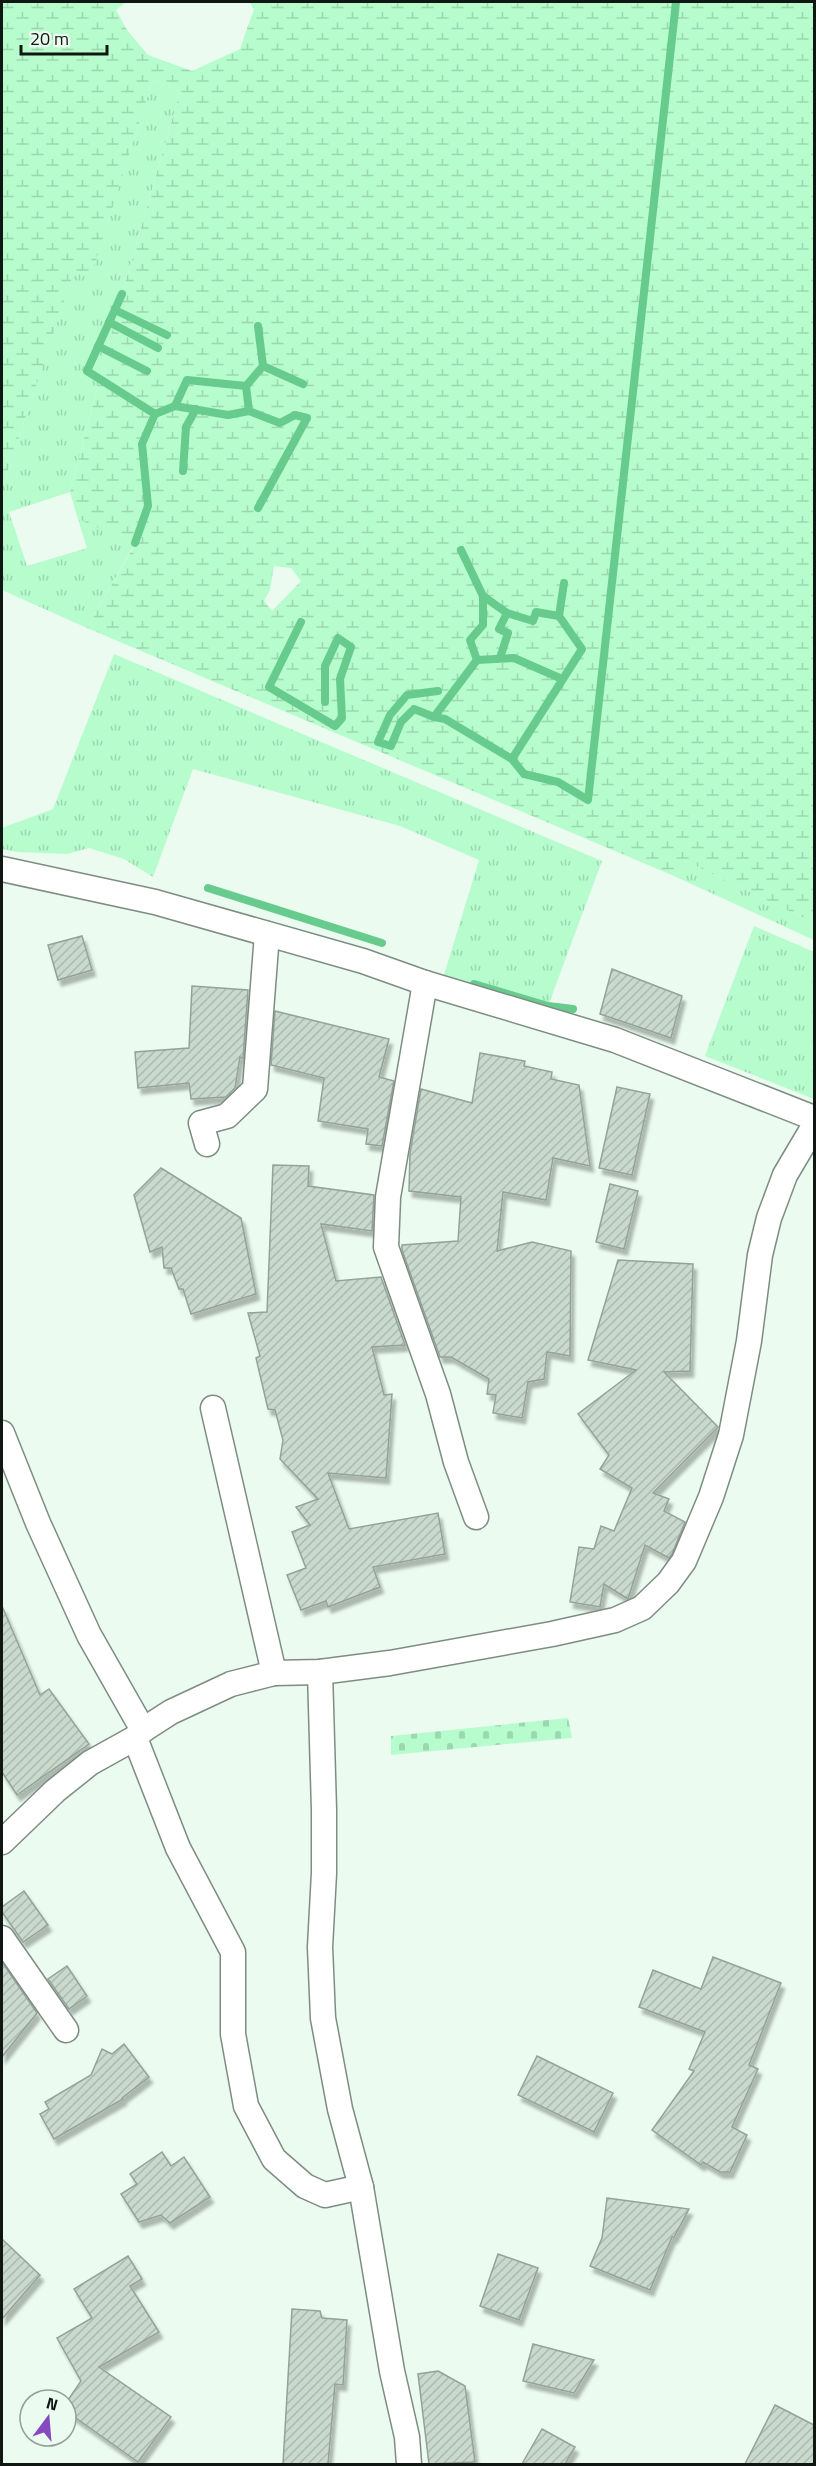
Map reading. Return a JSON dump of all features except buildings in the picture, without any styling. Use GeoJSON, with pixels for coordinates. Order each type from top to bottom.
{"type":"FeatureCollection","features":[{"type":"Feature","properties":{"kind":"street"},"geometry":{"type":"LineString","coordinates":[[2,869],[155,902],[363,961],[425,983],[615,1040],[814,1118]]}},
{"type":"Feature","properties":{"kind":"street"},"geometry":{"type":"LineString","coordinates":[[207,1144],[201,1123],[226,1116],[255,1089],[267,934]]}},
{"type":"Feature","properties":{"kind":"street"},"geometry":{"type":"LineString","coordinates":[[425,983],[387,1197],[386,1247],[438,1394],[456,1462],[476,1517]]}},
{"type":"Feature","properties":{"kind":"street"},"geometry":{"type":"LineString","coordinates":[[2,1842],[55,1791],[90,1763],[171,1712],[231,1684],[274,1673],[320,1672],[401,1661],[615,1620],[642,1608],[668,1583],[684,1561],[711,1497],[731,1434],[749,1341],[760,1255],[769,1218],[785,1175],[814,1126]]}},
{"type":"Feature","properties":{"kind":"street"},"geometry":{"type":"LineString","coordinates":[[213,1408],[274,1673]]}},
{"type":"Feature","properties":{"kind":"street"},"geometry":{"type":"LineString","coordinates":[[2,1432],[38,1523],[88,1635],[139,1734],[178,1848],[233,1952],[234,2034],[246,2106],[274,2159],[304,2186],[325,2195],[361,2187]]}},
{"type":"Feature","properties":{"kind":"street"},"geometry":{"type":"LineString","coordinates":[[320,1672],[324,1810],[324,1873],[320,1947],[323,2018],[340,2109],[361,2187],[392,2371],[407,2437],[409,2464]]}},
{"type":"Feature","properties":{"kind":"street"},"geometry":{"type":"LineString","coordinates":[[2,1938],[66,2030]]}},
{"type":"Feature","properties":{"kind":"green space"},"geometry":{"type":"Polygon","coordinates":[[[2,2],[126,2],[116,10],[127,30],[148,55],[192,71],[240,49],[254,9],[249,2],[814,2],[814,923],[686,861],[674,876],[87,628],[135,544],[78,519],[70,492],[122,294],[180,92],[153,79],[90,279],[74,272],[2,488],[2,2]],[[274,566],[270,590],[264,601],[272,611],[301,581],[291,568],[274,566]]]}},
{"type":"Feature","properties":{"kind":"green space"},"geometry":{"type":"Polygon","coordinates":[[[153,79],[180,92],[122,294],[70,492],[9,512],[27,566],[87,548],[78,519],[135,543],[87,628],[2,590],[2,488],[74,271],[90,278],[153,79]]]}},
{"type":"Feature","properties":{"kind":"green space"},"geometry":{"type":"Polygon","coordinates":[[[114,654],[602,861],[548,1006],[444,975],[479,860],[400,826],[193,769],[153,877],[124,859],[89,848],[67,854],[17,852],[2,849],[2,828],[53,809],[114,654]]]}},
{"type":"Feature","properties":{"kind":"green space"},"geometry":{"type":"Polygon","coordinates":[[[686,861],[814,923],[814,940],[674,876],[686,861]]]}},
{"type":"Feature","properties":{"kind":"green space"},"geometry":{"type":"Polygon","coordinates":[[[754,926],[814,952],[814,1099],[705,1056],[754,926]]]}},
{"type":"Feature","properties":{"kind":"green space"},"geometry":{"type":"Polygon","coordinates":[[[568,1718],[572,1738],[391,1755],[391,1736],[568,1718]]]}},
{"type":"Feature","properties":{"kind":"waterway"},"geometry":{"type":"LineString","coordinates":[[438,691],[407,695],[390,715],[378,742],[391,746],[401,722],[414,709],[445,719],[512,759],[524,774],[558,782],[588,800],[676,2]]}},
{"type":"Feature","properties":{"kind":"waterway"},"geometry":{"type":"LineString","coordinates":[[122,294],[87,371],[155,414]]}},
{"type":"Feature","properties":{"kind":"waterway"},"geometry":{"type":"LineString","coordinates":[[115,310],[167,335]]}},
{"type":"Feature","properties":{"kind":"waterway"},"geometry":{"type":"LineString","coordinates":[[109,322],[158,348]]}},
{"type":"Feature","properties":{"kind":"waterway"},"geometry":{"type":"LineString","coordinates":[[135,543],[148,506],[142,444],[155,414],[175,406],[187,380],[246,386],[263,366],[258,326]]}},
{"type":"Feature","properties":{"kind":"waterway"},"geometry":{"type":"LineString","coordinates":[[98,346],[147,371]]}},
{"type":"Feature","properties":{"kind":"waterway"},"geometry":{"type":"LineString","coordinates":[[263,366],[303,384]]}},
{"type":"Feature","properties":{"kind":"waterway"},"geometry":{"type":"LineString","coordinates":[[175,406],[228,415],[249,411],[246,386]]}},
{"type":"Feature","properties":{"kind":"waterway"},"geometry":{"type":"LineString","coordinates":[[183,471],[186,427],[196,409]]}},
{"type":"Feature","properties":{"kind":"waterway"},"geometry":{"type":"LineString","coordinates":[[249,411],[280,423],[295,415],[307,418],[258,508]]}},
{"type":"Feature","properties":{"kind":"waterway"},"geometry":{"type":"LineString","coordinates":[[461,550],[483,596],[483,625],[470,640],[477,660]]}},
{"type":"Feature","properties":{"kind":"waterway"},"geometry":{"type":"LineString","coordinates":[[512,759],[582,649],[559,616],[564,583]]}},
{"type":"Feature","properties":{"kind":"waterway"},"geometry":{"type":"LineString","coordinates":[[483,596],[507,613],[533,621],[536,612],[559,616]]}},
{"type":"Feature","properties":{"kind":"waterway"},"geometry":{"type":"LineString","coordinates":[[500,658],[508,633],[499,629],[507,613]]}},
{"type":"Feature","properties":{"kind":"waterway"},"geometry":{"type":"LineString","coordinates":[[301,622],[269,687],[335,726],[342,718],[340,679],[351,647],[338,638],[325,666],[325,702]]}},
{"type":"Feature","properties":{"kind":"waterway"},"geometry":{"type":"LineString","coordinates":[[434,717],[477,660],[514,658],[562,679]]}},
{"type":"Feature","properties":{"kind":"waterway"},"geometry":{"type":"LineString","coordinates":[[208,888],[382,943]]}},
{"type":"Feature","properties":{"kind":"waterway"},"geometry":{"type":"LineString","coordinates":[[474,984],[548,1006],[573,1009]]}}]}
